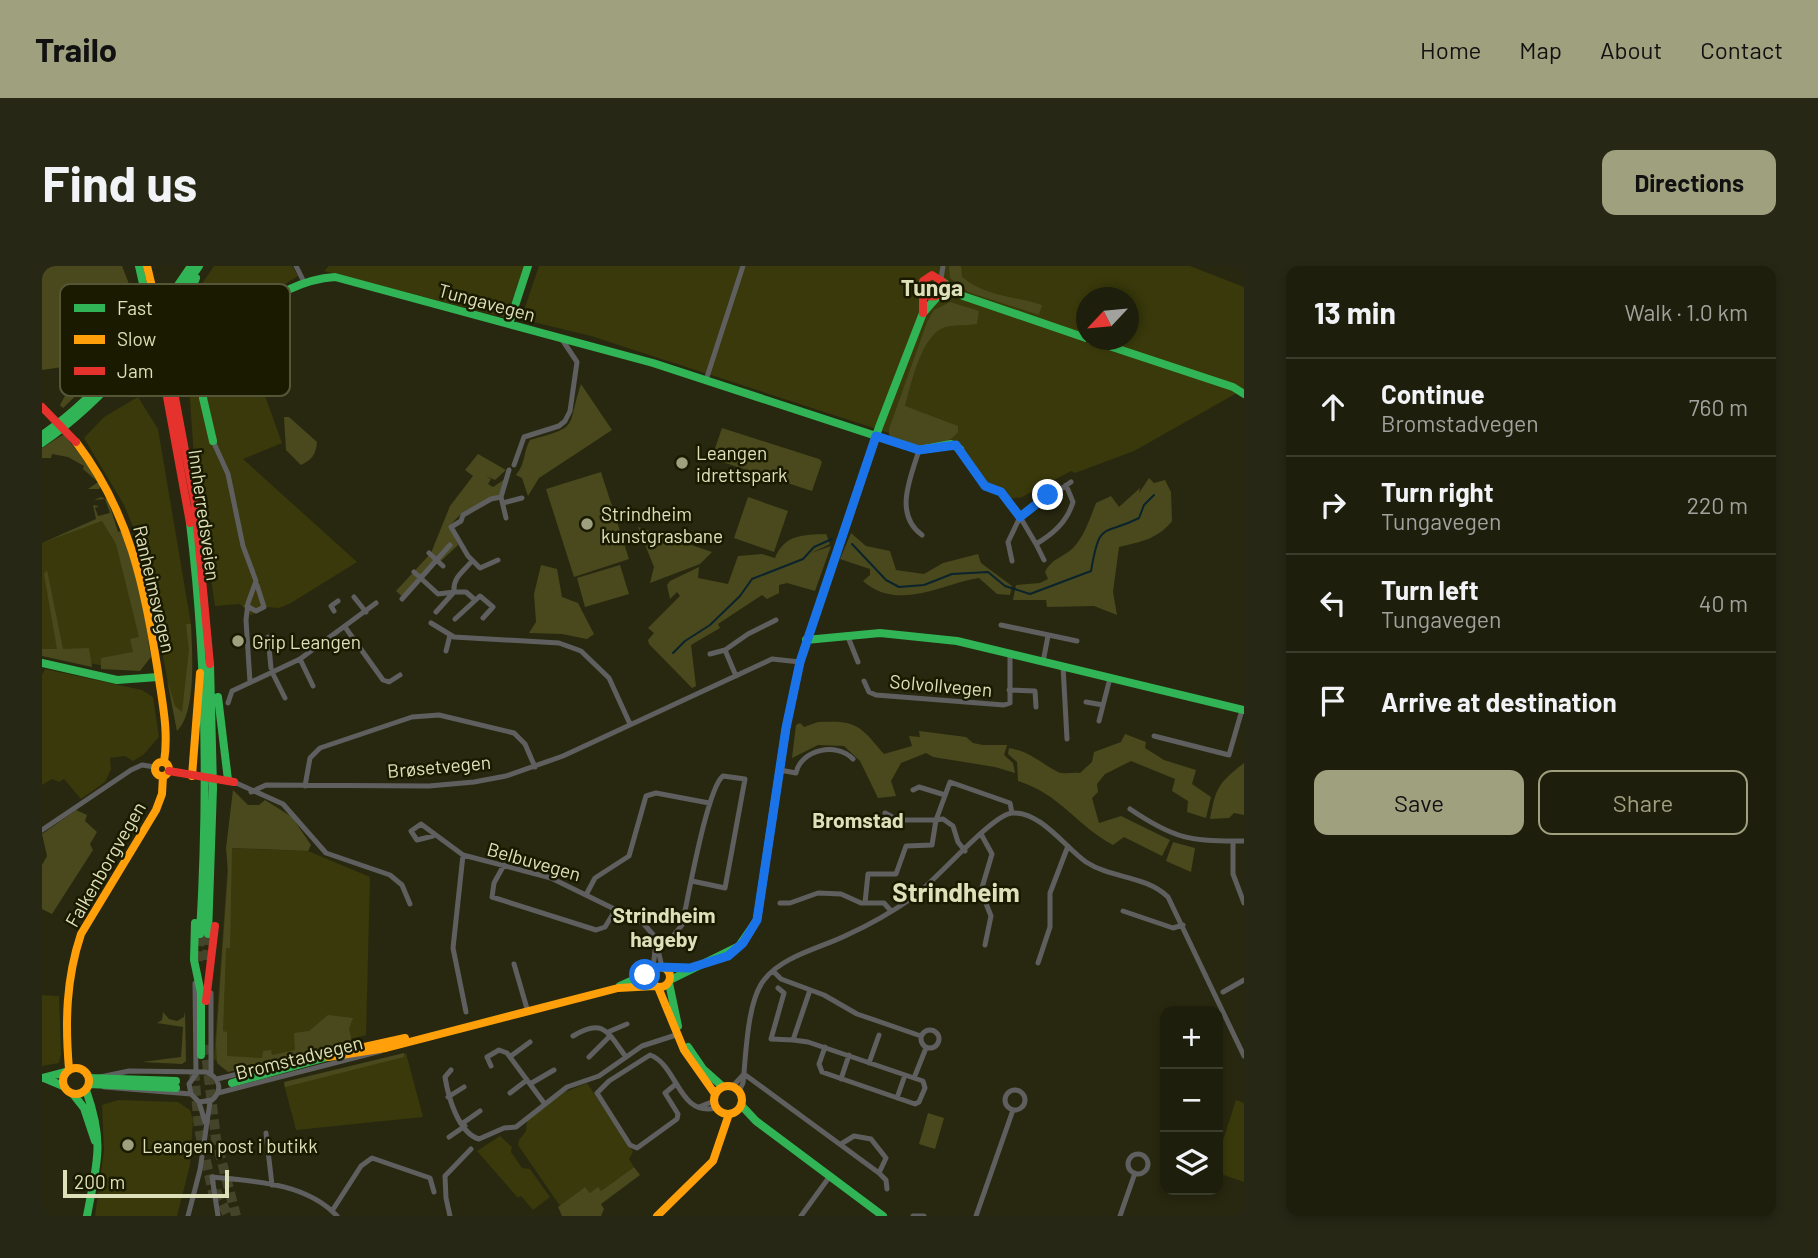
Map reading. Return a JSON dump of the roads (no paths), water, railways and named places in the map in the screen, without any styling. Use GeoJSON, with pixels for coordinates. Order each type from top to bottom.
{"type":"FeatureCollection","features":[{"type":"Feature","properties":{"kind":"main road","name":"Innherredsveien"},"geometry":{"type":"LineString","coordinates":[[139,266],[143,284]]}},
{"type":"Feature","properties":{"kind":"main road","name":"Innherredsveien"},"geometry":{"type":"LineString","coordinates":[[147,266],[151,284]]}},
{"type":"Feature","properties":{"kind":"main road"},"geometry":{"type":"LineString","coordinates":[[178,284],[191,266]]}},
{"type":"Feature","properties":{"kind":"main road"},"geometry":{"type":"LineString","coordinates":[[192,284],[201,266]]}},
{"type":"Feature","properties":{"kind":"main road"},"geometry":{"type":"LineString","coordinates":[[188,284],[201,266]]}},
{"type":"Feature","properties":{"kind":"main road"},"geometry":{"type":"LineString","coordinates":[[509,324],[528,266]]}},
{"type":"Feature","properties":{"kind":"main road"},"geometry":{"type":"LineString","coordinates":[[963,296],[930,297],[923,292],[922,284],[928,276],[942,281],[963,296],[1076,335]]}},
{"type":"Feature","properties":{"kind":"main road","name":"Tungavegen"},"geometry":{"type":"LineString","coordinates":[[290,289],[304,282],[335,277],[706,380],[919,450],[951,444],[960,449]]}},
{"type":"Feature","properties":{"kind":"main road"},"geometry":{"type":"LineString","coordinates":[[938,296],[942,281]]}},
{"type":"Feature","properties":{"kind":"main road","name":"Bromstadvegen"},"geometry":{"type":"LineString","coordinates":[[923,292],[923,313]]}},
{"type":"Feature","properties":{"kind":"main road","name":"Bromstadvegen"},"geometry":{"type":"LineString","coordinates":[[618,988],[657,986],[690,968],[728,956],[752,931],[760,907],[780,770],[807,637],[876,436],[923,313],[938,296]]}},
{"type":"Feature","properties":{"kind":"main road"},"geometry":{"type":"LineString","coordinates":[[1122,350],[1233,387],[1244,388]]}},
{"type":"Feature","properties":{"kind":"main road"},"geometry":{"type":"LineString","coordinates":[[1233,387],[1244,394]]}},
{"type":"Feature","properties":{"kind":"main road"},"geometry":{"type":"LineString","coordinates":[[42,435],[93,396]]}},
{"type":"Feature","properties":{"kind":"main road"},"geometry":{"type":"LineString","coordinates":[[42,443],[84,414],[102,396]]}},
{"type":"Feature","properties":{"kind":"main road","name":"Innherredsveien"},"geometry":{"type":"LineString","coordinates":[[170,396],[192,529],[207,652]]}},
{"type":"Feature","properties":{"kind":"main road","name":"Innherredsveien"},"geometry":{"type":"LineString","coordinates":[[174,396],[183,427],[203,555],[211,772]]}},
{"type":"Feature","properties":{"kind":"main road"},"geometry":{"type":"LineString","coordinates":[[181,396],[183,427]]}},
{"type":"Feature","properties":{"kind":"main road"},"geometry":{"type":"LineString","coordinates":[[203,396],[202,412],[213,441]]}},
{"type":"Feature","properties":{"kind":"main road","name":"Ranheimsvegen"},"geometry":{"type":"LineString","coordinates":[[42,407],[76,442],[109,490],[127,534],[140,577],[167,732],[164,762]]}},
{"type":"Feature","properties":{"kind":"main road"},"geometry":{"type":"LineString","coordinates":[[807,637],[826,640],[880,633],[926,637],[1063,666],[1243,710]]}},
{"type":"Feature","properties":{"kind":"main road"},"geometry":{"type":"LineString","coordinates":[[192,776],[195,708],[207,652]]}},
{"type":"Feature","properties":{"kind":"main road"},"geometry":{"type":"LineString","coordinates":[[166,774],[164,762],[155,767],[157,774],[231,781],[207,652]]}},
{"type":"Feature","properties":{"kind":"main road"},"geometry":{"type":"LineString","coordinates":[[42,663],[117,680],[158,677]]}},
{"type":"Feature","properties":{"kind":"main road"},"geometry":{"type":"LineString","coordinates":[[204,934],[211,772]]}},
{"type":"Feature","properties":{"kind":"main road"},"geometry":{"type":"LineString","coordinates":[[211,772],[220,842],[203,1055],[201,993],[194,960],[203,795],[211,772]]}},
{"type":"Feature","properties":{"kind":"main road","name":"Falkenborgvegen"},"geometry":{"type":"LineString","coordinates":[[63,1086],[69,1050],[66,990],[73,954],[85,926],[156,810],[166,774]]}},
{"type":"Feature","properties":{"kind":"main road","name":"Bromstadvegen"},"geometry":{"type":"LineString","coordinates":[[328,1057],[386,1048],[618,988],[658,969],[690,968]]}},
{"type":"Feature","properties":{"kind":"main road"},"geometry":{"type":"LineString","coordinates":[[725,1107],[736,1088],[722,1086],[703,1069],[685,1041],[673,1011],[670,973],[658,969],[650,978],[657,986],[676,1035],[689,1060],[725,1107],[756,1121],[883,1216]]}},
{"type":"Feature","properties":{"kind":"main road","name":"Bromstadvegen"},"geometry":{"type":"LineString","coordinates":[[232,1083],[369,1045],[412,1037],[422,1039]]}},
{"type":"Feature","properties":{"kind":"main road","name":"Falkenborgvegen"},"geometry":{"type":"LineString","coordinates":[[69,1050],[88,1084]]}},
{"type":"Feature","properties":{"kind":"main road"},"geometry":{"type":"LineString","coordinates":[[43,1078],[79,1068]]}},
{"type":"Feature","properties":{"kind":"main road"},"geometry":{"type":"LineString","coordinates":[[43,1078],[63,1086],[73,1094],[90,1124],[98,1157]]}},
{"type":"Feature","properties":{"kind":"main road"},"geometry":{"type":"LineString","coordinates":[[73,1094],[88,1084],[99,1081],[176,1084]]}},
{"type":"Feature","properties":{"kind":"main road"},"geometry":{"type":"LineString","coordinates":[[87,1216],[98,1157],[99,1133],[88,1084]]}},
{"type":"Feature","properties":{"kind":"main road"},"geometry":{"type":"LineString","coordinates":[[657,1216],[704,1173],[716,1154],[723,1132],[725,1107],[722,1086]]}},
{"type":"Feature","properties":{"kind":"street"},"geometry":{"type":"LineString","coordinates":[[296,266],[304,282]]}},
{"type":"Feature","properties":{"kind":"street"},"geometry":{"type":"LineString","coordinates":[[706,380],[743,266]]}},
{"type":"Feature","properties":{"kind":"street"},"geometry":{"type":"LineString","coordinates":[[928,276],[935,266]]}},
{"type":"Feature","properties":{"kind":"street"},"geometry":{"type":"LineString","coordinates":[[942,281],[943,266]]}},
{"type":"Feature","properties":{"kind":"street"},"geometry":{"type":"LineString","coordinates":[[514,465],[524,437],[559,426],[568,416],[577,362],[561,338]]}},
{"type":"Feature","properties":{"kind":"street"},"geometry":{"type":"LineString","coordinates":[[213,441],[228,474],[243,546],[265,603],[264,607],[256,611],[247,606]]}},
{"type":"Feature","properties":{"kind":"street","name":"Tungavegen"},"geometry":{"type":"LineString","coordinates":[[960,449],[985,486],[1001,492],[1020,517],[1044,560]]}},
{"type":"Feature","properties":{"kind":"street"},"geometry":{"type":"LineString","coordinates":[[919,450],[906,509],[910,523],[922,535]]}},
{"type":"Feature","properties":{"kind":"street"},"geometry":{"type":"LineString","coordinates":[[506,518],[502,500],[509,470]]}},
{"type":"Feature","properties":{"kind":"street"},"geometry":{"type":"LineString","coordinates":[[1012,561],[1009,542],[1020,517],[1068,483],[1073,502],[1069,513],[1057,530],[1036,544]]}},
{"type":"Feature","properties":{"kind":"street"},"geometry":{"type":"LineString","coordinates":[[441,525],[451,527],[461,521],[463,515],[491,499],[522,498]]}},
{"type":"Feature","properties":{"kind":"street"},"geometry":{"type":"LineString","coordinates":[[451,527],[472,561],[483,569],[498,560]]}},
{"type":"Feature","properties":{"kind":"street"},"geometry":{"type":"LineString","coordinates":[[402,598],[450,545]]}},
{"type":"Feature","properties":{"kind":"street"},"geometry":{"type":"LineString","coordinates":[[429,553],[443,566]]}},
{"type":"Feature","properties":{"kind":"street"},"geometry":{"type":"LineString","coordinates":[[436,612],[454,592],[455,578],[472,561]]}},
{"type":"Feature","properties":{"kind":"street"},"geometry":{"type":"LineString","coordinates":[[414,572],[438,594],[466,592],[474,599]]}},
{"type":"Feature","properties":{"kind":"street"},"geometry":{"type":"LineString","coordinates":[[449,572],[455,578]]}},
{"type":"Feature","properties":{"kind":"street"},"geometry":{"type":"LineString","coordinates":[[250,682],[247,606],[257,585]]}},
{"type":"Feature","properties":{"kind":"street"},"geometry":{"type":"LineString","coordinates":[[455,619],[480,596],[493,607],[483,618]]}},
{"type":"Feature","properties":{"kind":"street"},"geometry":{"type":"LineString","coordinates":[[354,597],[366,612]]}},
{"type":"Feature","properties":{"kind":"street"},"geometry":{"type":"LineString","coordinates":[[334,611],[331,606],[338,601]]}},
{"type":"Feature","properties":{"kind":"street"},"geometry":{"type":"LineString","coordinates":[[228,703],[229,693],[272,670],[300,659],[376,603]]}},
{"type":"Feature","properties":{"kind":"street"},"geometry":{"type":"LineString","coordinates":[[710,654],[725,650],[748,634],[776,620]]}},
{"type":"Feature","properties":{"kind":"street"},"geometry":{"type":"LineString","coordinates":[[431,623],[450,635],[558,643],[581,651],[609,678],[630,724]]}},
{"type":"Feature","properties":{"kind":"street"},"geometry":{"type":"LineString","coordinates":[[1001,625],[1077,641]]}},
{"type":"Feature","properties":{"kind":"street"},"geometry":{"type":"LineString","coordinates":[[345,627],[383,680],[389,682],[400,675]]}},
{"type":"Feature","properties":{"kind":"street"},"geometry":{"type":"LineString","coordinates":[[446,651],[450,635]]}},
{"type":"Feature","properties":{"kind":"street"},"geometry":{"type":"LineString","coordinates":[[1043,662],[1048,636]]}},
{"type":"Feature","properties":{"kind":"street"},"geometry":{"type":"LineString","coordinates":[[268,637],[272,670],[285,698]]}},
{"type":"Feature","properties":{"kind":"street"},"geometry":{"type":"LineString","coordinates":[[848,637],[858,662]]}},
{"type":"Feature","properties":{"kind":"street"},"geometry":{"type":"LineString","coordinates":[[725,650],[736,676]]}},
{"type":"Feature","properties":{"kind":"street","name":"Solvollvegen"},"geometry":{"type":"LineString","coordinates":[[864,681],[869,692],[876,695],[1004,705],[1010,703],[1010,655]]}},
{"type":"Feature","properties":{"kind":"street"},"geometry":{"type":"LineString","coordinates":[[300,659],[313,686]]}},
{"type":"Feature","properties":{"kind":"street","name":"Brøsetvegen"},"geometry":{"type":"LineString","coordinates":[[251,792],[267,785],[458,784],[535,766],[772,659],[800,662]]}},
{"type":"Feature","properties":{"kind":"street"},"geometry":{"type":"LineString","coordinates":[[1063,666],[1067,739]]}},
{"type":"Feature","properties":{"kind":"street"},"geometry":{"type":"LineString","coordinates":[[1099,721],[1110,678]]}},
{"type":"Feature","properties":{"kind":"street","name":"Solvollvegen"},"geometry":{"type":"LineString","coordinates":[[1009,690],[1035,691],[1036,708]]}},
{"type":"Feature","properties":{"kind":"street"},"geometry":{"type":"LineString","coordinates":[[1086,702],[1103,705]]}},
{"type":"Feature","properties":{"kind":"street"},"geometry":{"type":"LineString","coordinates":[[1154,736],[1229,755],[1243,710]]}},
{"type":"Feature","properties":{"kind":"street"},"geometry":{"type":"LineString","coordinates":[[305,786],[310,758],[320,748],[425,715],[514,733],[525,744],[535,766]]}},
{"type":"Feature","properties":{"kind":"street"},"geometry":{"type":"LineString","coordinates":[[780,770],[796,773],[800,763],[820,750],[842,751],[853,759]]}},
{"type":"Feature","properties":{"kind":"street"},"geometry":{"type":"LineString","coordinates":[[42,830],[131,770],[142,765],[155,767]]}},
{"type":"Feature","properties":{"kind":"street"},"geometry":{"type":"LineString","coordinates":[[658,969],[656,942],[673,936],[682,925],[709,803],[718,780],[723,776],[745,779],[725,888],[692,881]]}},
{"type":"Feature","properties":{"kind":"street"},"geometry":{"type":"LineString","coordinates":[[231,781],[251,792],[266,795],[287,808],[327,853],[390,875],[402,885],[410,904]]}},
{"type":"Feature","properties":{"kind":"street"},"geometry":{"type":"LineString","coordinates":[[865,903],[867,875],[898,873],[906,846],[932,845],[936,820],[953,782],[1010,803],[1012,813]]}},
{"type":"Feature","properties":{"kind":"street"},"geometry":{"type":"LineString","coordinates":[[913,790],[919,787],[945,795]]}},
{"type":"Feature","properties":{"kind":"street"},"geometry":{"type":"LineString","coordinates":[[587,893],[600,874],[629,856],[646,796],[656,793],[709,803]]}},
{"type":"Feature","properties":{"kind":"street"},"geometry":{"type":"LineString","coordinates":[[1130,809],[1161,828],[1189,839],[1244,841]]}},
{"type":"Feature","properties":{"kind":"street"},"geometry":{"type":"LineString","coordinates":[[885,813],[898,820],[943,820],[953,826],[958,842],[965,851]]}},
{"type":"Feature","properties":{"kind":"street"},"geometry":{"type":"LineString","coordinates":[[736,1088],[744,1074],[755,996],[773,971],[891,911],[928,886],[996,820],[1012,813],[1030,817],[1102,870],[1157,888],[1172,903],[1244,1056]]}},
{"type":"Feature","properties":{"kind":"street"},"geometry":{"type":"LineString","coordinates":[[981,834],[992,854],[981,891],[991,916],[985,945]]}},
{"type":"Feature","properties":{"kind":"street","name":"Belbuvegen"},"geometry":{"type":"LineString","coordinates":[[433,836],[463,855],[504,865],[587,893],[647,925],[656,942]]}},
{"type":"Feature","properties":{"kind":"street"},"geometry":{"type":"LineString","coordinates":[[1233,842],[1233,874],[1244,903]]}},
{"type":"Feature","properties":{"kind":"street"},"geometry":{"type":"LineString","coordinates":[[1038,963],[1050,927],[1049,892],[1068,846]]}},
{"type":"Feature","properties":{"kind":"street"},"geometry":{"type":"LineString","coordinates":[[463,855],[453,948],[466,1012]]}},
{"type":"Feature","properties":{"kind":"street"},"geometry":{"type":"LineString","coordinates":[[504,865],[494,883],[492,897],[596,930],[605,927],[616,909]]}},
{"type":"Feature","properties":{"kind":"street"},"geometry":{"type":"LineString","coordinates":[[780,903],[790,904],[818,893],[841,894],[865,903],[884,903],[891,911]]}},
{"type":"Feature","properties":{"kind":"street"},"geometry":{"type":"LineString","coordinates":[[1123,911],[1173,928],[1183,925]]}},
{"type":"Feature","properties":{"kind":"street"},"geometry":{"type":"LineString","coordinates":[[211,1074],[212,957]]}},
{"type":"Feature","properties":{"kind":"street"},"geometry":{"type":"LineString","coordinates":[[194,960],[197,1074],[189,1083],[191,1094],[199,1102],[205,1122]]}},
{"type":"Feature","properties":{"kind":"street"},"geometry":{"type":"LineString","coordinates":[[514,964],[528,1012]]}},
{"type":"Feature","properties":{"kind":"street"},"geometry":{"type":"LineString","coordinates":[[773,971],[781,979],[810,990],[863,1017],[921,1036],[926,1048],[914,1078]]}},
{"type":"Feature","properties":{"kind":"street"},"geometry":{"type":"LineString","coordinates":[[1223,992],[1244,980]]}},
{"type":"Feature","properties":{"kind":"street"},"geometry":{"type":"LineString","coordinates":[[778,988],[784,993],[771,1039],[793,1040],[825,1047],[914,1078],[925,1083],[919,1102],[915,1104],[820,1070],[825,1047]]}},
{"type":"Feature","properties":{"kind":"street"},"geometry":{"type":"LineString","coordinates":[[793,1040],[810,990]]}},
{"type":"Feature","properties":{"kind":"street"},"geometry":{"type":"LineString","coordinates":[[589,1057],[609,1034],[627,1024]]}},
{"type":"Feature","properties":{"kind":"street"},"geometry":{"type":"LineString","coordinates":[[573,1036],[592,1026],[609,1034],[626,1057]]}},
{"type":"Feature","properties":{"kind":"street"},"geometry":{"type":"LineString","coordinates":[[921,1036],[929,1030],[938,1035],[937,1045],[926,1048]]}},
{"type":"Feature","properties":{"kind":"street"},"geometry":{"type":"LineString","coordinates":[[451,1070],[445,1075],[448,1097],[473,1137],[482,1139],[504,1128],[516,1126],[571,1085],[597,1077],[647,1044],[676,1035]]}},
{"type":"Feature","properties":{"kind":"street"},"geometry":{"type":"LineString","coordinates":[[869,1063],[879,1035]]}},
{"type":"Feature","properties":{"kind":"street"},"geometry":{"type":"LineString","coordinates":[[511,1056],[528,1044],[531,1054]]}},
{"type":"Feature","properties":{"kind":"street","name":"Bromstadvegen"},"geometry":{"type":"LineString","coordinates":[[217,1079],[340,1047],[369,1045]]}},
{"type":"Feature","properties":{"kind":"street","name":"Bromstadvegen"},"geometry":{"type":"LineString","coordinates":[[218,1093],[368,1056],[386,1048]]}},
{"type":"Feature","properties":{"kind":"street"},"geometry":{"type":"LineString","coordinates":[[491,1066],[486,1059],[495,1052],[504,1051],[511,1056],[544,1103]]}},
{"type":"Feature","properties":{"kind":"street"},"geometry":{"type":"LineString","coordinates":[[676,1084],[665,1093],[678,1114],[677,1119],[637,1147],[630,1145],[597,1093],[609,1081],[648,1055],[655,1057],[676,1084],[690,1102],[699,1107],[725,1107]]}},
{"type":"Feature","properties":{"kind":"street"},"geometry":{"type":"LineString","coordinates":[[841,1079],[849,1055]]}},
{"type":"Feature","properties":{"kind":"street"},"geometry":{"type":"LineString","coordinates":[[510,1093],[554,1070]]}},
{"type":"Feature","properties":{"kind":"street"},"geometry":{"type":"LineString","coordinates":[[99,1081],[129,1071],[211,1074],[217,1079],[218,1093],[209,1102],[200,1170],[188,1216]]}},
{"type":"Feature","properties":{"kind":"street"},"geometry":{"type":"LineString","coordinates":[[744,1074],[879,1173],[886,1180],[887,1189]]}},
{"type":"Feature","properties":{"kind":"street"},"geometry":{"type":"LineString","coordinates":[[897,1098],[905,1076]]}},
{"type":"Feature","properties":{"kind":"street"},"geometry":{"type":"LineString","coordinates":[[99,1081],[116,1090],[191,1094]]}},
{"type":"Feature","properties":{"kind":"street"},"geometry":{"type":"LineString","coordinates":[[448,1097],[464,1087]]}},
{"type":"Feature","properties":{"kind":"street"},"geometry":{"type":"LineString","coordinates":[[199,1102],[209,1102]]}},
{"type":"Feature","properties":{"kind":"street"},"geometry":{"type":"LineString","coordinates":[[976,1216],[1013,1110]]}},
{"type":"Feature","properties":{"kind":"street"},"geometry":{"type":"LineString","coordinates":[[449,1137],[480,1111]]}},
{"type":"Feature","properties":{"kind":"street"},"geometry":{"type":"LineString","coordinates":[[266,1133],[272,1185]]}},
{"type":"Feature","properties":{"kind":"street"},"geometry":{"type":"LineString","coordinates":[[841,1144],[854,1136],[871,1139],[886,1158],[879,1173]]}},
{"type":"Feature","properties":{"kind":"street"},"geometry":{"type":"LineString","coordinates":[[450,1216],[445,1176],[471,1149]]}},
{"type":"Feature","properties":{"kind":"street"},"geometry":{"type":"LineString","coordinates":[[332,1211],[360,1166],[375,1158],[429,1178],[434,1192]]}},
{"type":"Feature","properties":{"kind":"street"},"geometry":{"type":"LineString","coordinates":[[1120,1216],[1135,1173]]}},
{"type":"Feature","properties":{"kind":"street"},"geometry":{"type":"LineString","coordinates":[[801,1216],[830,1176]]}},
{"type":"Feature","properties":{"kind":"street"},"geometry":{"type":"LineString","coordinates":[[218,1216],[212,1177],[298,1191],[337,1216]]}},
{"type":"Feature","properties":{"kind":"street"},"geometry":{"type":"LineString","coordinates":[[913,1216],[924,1216]]}},
{"type":"Feature","properties":{"kind":"waterway"},"geometry":{"type":"LineString","coordinates":[[852,544],[886,580],[899,587],[924,585],[952,574],[988,572],[1005,586],[1030,594],[1091,571],[1100,536],[1110,529],[1139,518],[1144,505],[1154,495]]}},
{"type":"Feature","properties":{"kind":"waterway"},"geometry":{"type":"LineString","coordinates":[[673,653],[685,641],[710,625],[740,596],[752,579],[803,559],[814,547],[832,539]]}},
{"type":"Feature","properties":{"kind":"tunnel"},"geometry":{"type":"LineString","coordinates":[[198,961],[200,934]]}},
{"type":"Feature","properties":{"kind":"tunnel"},"geometry":{"type":"LineString","coordinates":[[207,960],[208,934]]}},
{"type":"Feature","properties":{"kind":"tunnel"},"geometry":{"type":"LineString","coordinates":[[205,1045],[216,1139],[236,1216]]}},
{"type":"Feature","properties":{"kind":"tunnel"},"geometry":{"type":"LineString","coordinates":[[194,1071],[199,1129],[214,1197]]}},
{"type":"Feature","properties":{"kind":"tunnel"},"geometry":{"type":"LineString","coordinates":[[216,1191],[228,1216]]}},
{"type":"Feature","properties":{"kind":"place","name":"Leangen idrettspark"},"geometry":{"type":"Point","coordinates":[682,463]}},
{"type":"Feature","properties":{"kind":"place","name":"Strindheim kunstgrasbane"},"geometry":{"type":"Point","coordinates":[587,524]}},
{"type":"Feature","properties":{"kind":"place","name":"Grip Leangen"},"geometry":{"type":"Point","coordinates":[238,641]}},
{"type":"Feature","properties":{"kind":"place","name":"Leangen post i butikk"},"geometry":{"type":"Point","coordinates":[128,1145]}},
{"type":"Feature","properties":{"kind":"district","name":"Tunga"},"geometry":{"type":"Point","coordinates":[932,287]}},
{"type":"Feature","properties":{"kind":"district","name":"Bromstad"},"geometry":{"type":"Point","coordinates":[858,819]}},
{"type":"Feature","properties":{"kind":"district","name":"Strindheim"},"geometry":{"type":"Point","coordinates":[956,891]}},
{"type":"Feature","properties":{"kind":"district","name":"Strindheim hageby"},"geometry":{"type":"Point","coordinates":[664,926]}}]}
